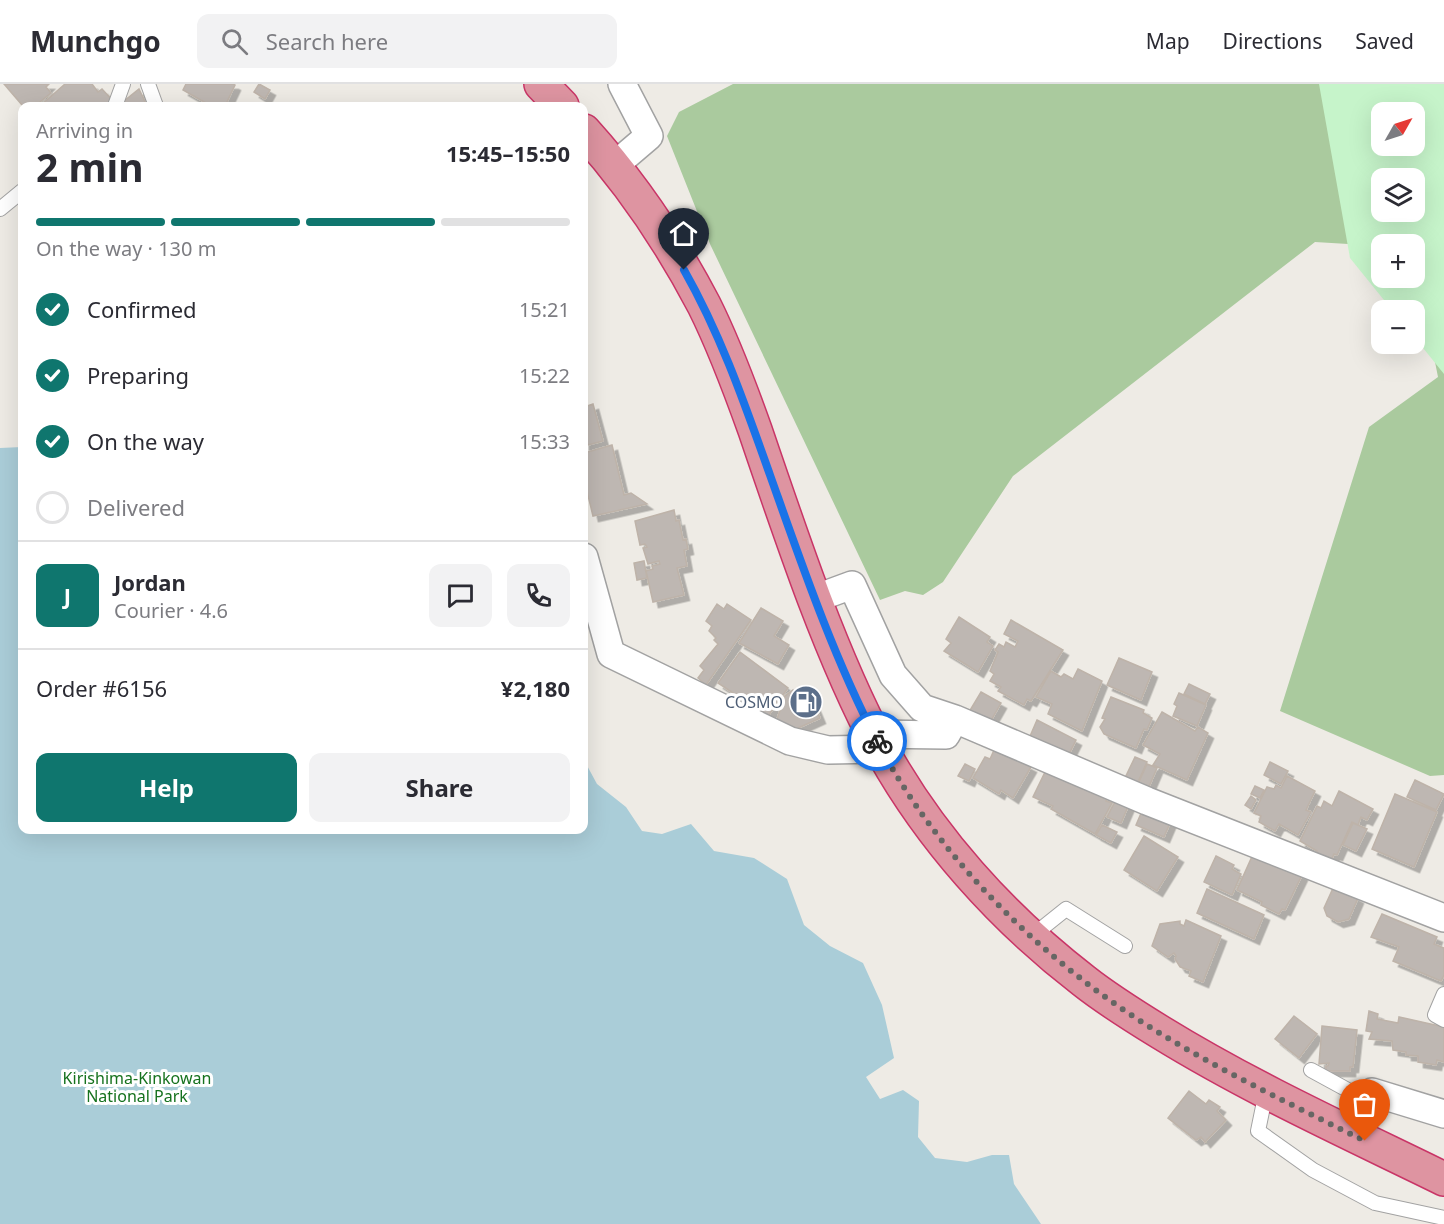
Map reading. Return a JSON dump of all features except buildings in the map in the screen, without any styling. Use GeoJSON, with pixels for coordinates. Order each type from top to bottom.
{"type":"FeatureCollection","features":[{"type":"Feature","properties":{"kind":"highway"},"geometry":{"type":"LineString","coordinates":[[541,84],[557,102]]}},
{"type":"Feature","properties":{"kind":"highway"},"geometry":{"type":"LineString","coordinates":[[588,135],[615,165],[663,234],[705,307],[736,378],[814,599],[854,694],[877,741],[906,790],[947,847],[1031,937],[1084,982],[1198,1055],[1266,1092],[1444,1179]]}},
{"type":"Feature","properties":{"kind":"street"},"geometry":{"type":"LineString","coordinates":[[615,165],[649,136],[622,84]]}},
{"type":"Feature","properties":{"kind":"street"},"geometry":{"type":"LineString","coordinates":[[588,571],[611,654],[790,741],[828,750],[877,741],[946,735],[956,719]]}},
{"type":"Feature","properties":{"kind":"street"},"geometry":{"type":"LineString","coordinates":[[814,599],[852,585],[893,675],[922,708],[956,719],[1147,801],[1444,918]]}},
{"type":"Feature","properties":{"kind":"street"},"geometry":{"type":"LineString","coordinates":[[1346,1131],[1372,1092],[1443,1108]]}},
{"type":"Feature","properties":{"kind":"lane"},"geometry":{"type":"LineString","coordinates":[[116,102],[123,84]]}},
{"type":"Feature","properties":{"kind":"lane"},"geometry":{"type":"LineString","coordinates":[[148,84],[155,102]]}},
{"type":"Feature","properties":{"kind":"lane"},"geometry":{"type":"LineString","coordinates":[[0,209],[18,194]]}},
{"type":"Feature","properties":{"kind":"lane"},"geometry":{"type":"LineString","coordinates":[[1031,937],[1066,909],[1125,946]]}},
{"type":"Feature","properties":{"kind":"lane"},"geometry":{"type":"LineString","coordinates":[[1444,994],[1435,1015],[1444,1020]]}},
{"type":"Feature","properties":{"kind":"lane"},"geometry":{"type":"LineString","coordinates":[[1311,1070],[1366,1100]]}},
{"type":"Feature","properties":{"kind":"lane"},"geometry":{"type":"LineString","coordinates":[[1266,1092],[1258,1131],[1313,1170],[1375,1203],[1444,1218]]}},
{"type":"Feature","properties":{"kind":"green space"},"geometry":{"type":"Polygon","coordinates":[[[733,84],[1444,84],[1444,775],[1430,776],[1280,711],[1369,427],[1438,377],[1425,312],[1425,300],[1422,300],[1418,288],[1425,288],[1425,234],[1371,234],[1371,245],[1315,242],[1013,476],[943,582],[923,595],[905,591],[880,600],[710,244],[667,136],[679,112],[733,84]]]}},
{"type":"Feature","properties":{"kind":"green space"},"geometry":{"type":"Polygon","coordinates":[[[1319,84],[1444,84],[1444,374],[1425,350],[1425,300],[1384,300],[1374,288],[1425,288],[1425,234],[1371,234],[1371,284],[1350,258],[1319,84]]]}},
{"type":"Feature","properties":{"kind":"water"},"geometry":{"type":"Polygon","coordinates":[[[18,447],[18,834],[588,834],[588,767],[597,784],[626,807],[642,831],[662,834],[691,824],[714,851],[754,858],[787,879],[804,925],[830,946],[863,963],[882,1005],[894,1058],[866,1077],[880,1099],[903,1090],[919,1101],[918,1137],[935,1158],[967,1162],[992,1155],[1009,1155],[1014,1184],[1041,1224],[0,1224],[0,448],[18,447]]]}},
{"type":"Feature","properties":{"kind":"way so far"},"geometry":{"type":"LineString","coordinates":[[877,741],[906,790],[947,847],[1031,937],[1084,982],[1198,1055],[1365,1141]]}},
{"type":"Feature","properties":{"kind":"place","name":"COSMO"},"geometry":{"type":"Point","coordinates":[806,702]}},
{"type":"Feature","properties":{"kind":"route"},"geometry":{"type":"LineString","coordinates":[[684,270],[705,307],[736,378],[814,599],[854,694],[877,741]]}},
{"type":"Feature","properties":{"kind":"park label","name":"Kirishima-Kinkowan National Park"},"geometry":{"type":"Point","coordinates":[137,1087]}}]}
